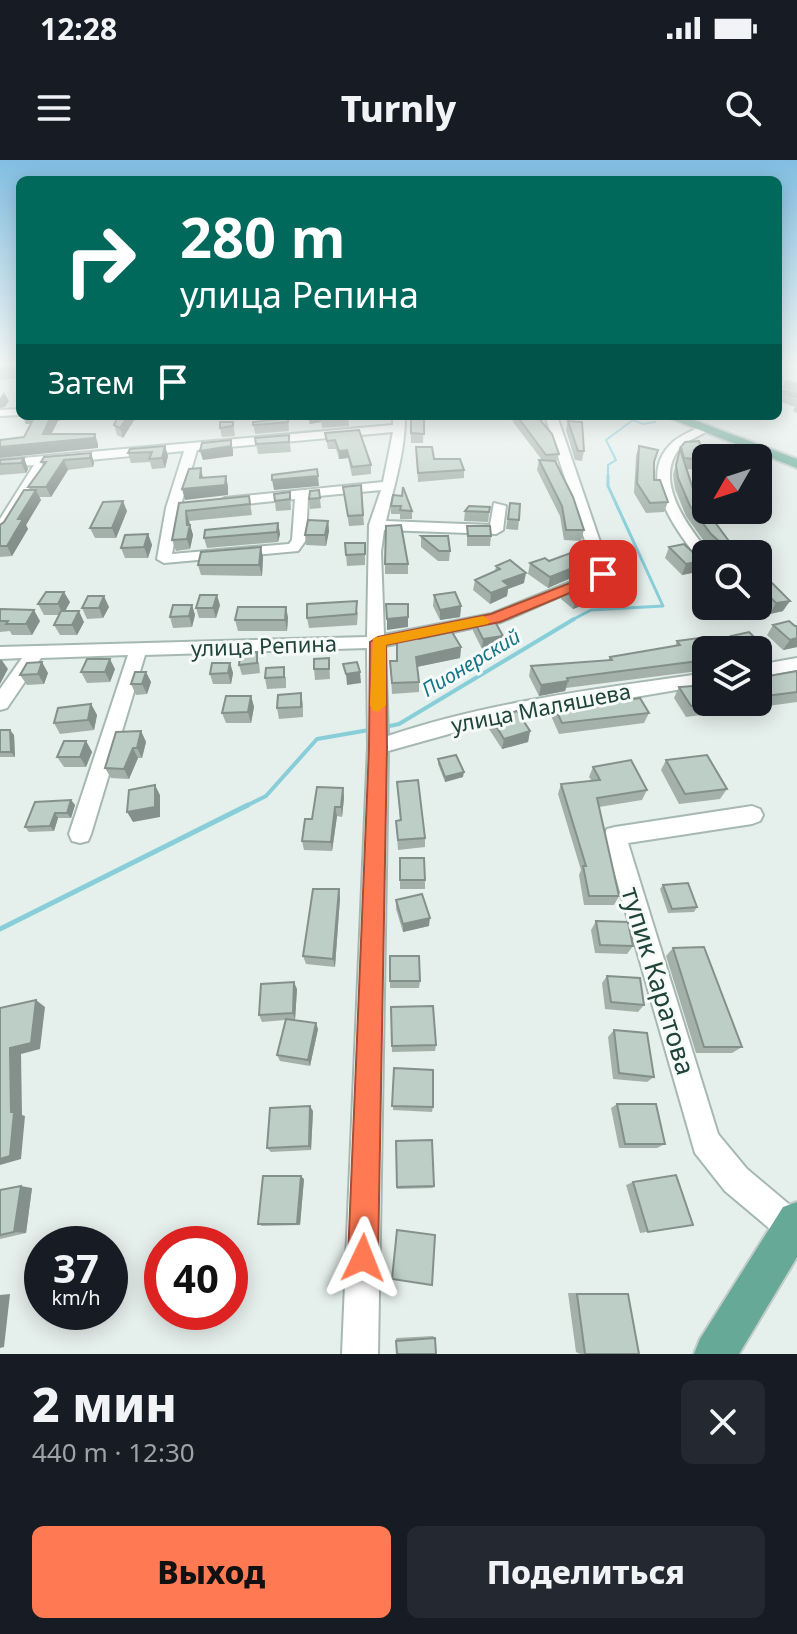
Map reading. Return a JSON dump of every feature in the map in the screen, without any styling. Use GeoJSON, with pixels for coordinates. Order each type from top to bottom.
{"type":"FeatureCollection","features":[{"type":"Feature","properties":{"kind":"main road"},"geometry":{"type":"LineString","coordinates":[[682,420],[797,464]]}},
{"type":"Feature","properties":{"kind":"main road"},"geometry":{"type":"LineString","coordinates":[[715,1354],[795,1225]]}},
{"type":"Feature","properties":{"kind":"street","name":"улица Репина"},"geometry":{"type":"LineString","coordinates":[[0,653],[378,642],[495,618],[603,574],[552,420]]}},
{"type":"Feature","properties":{"kind":"street"},"geometry":{"type":"LineString","coordinates":[[0,464],[191,449],[400,422],[390,485],[376,525],[378,747],[360,1354]]}},
{"type":"Feature","properties":{"kind":"street"},"geometry":{"type":"LineString","coordinates":[[692,541],[664,490],[668,459],[674,447],[705,428]]}},
{"type":"Feature","properties":{"kind":"street"},"geometry":{"type":"LineString","coordinates":[[191,449],[180,507],[164,559],[293,548],[299,540],[302,494]]}},
{"type":"Feature","properties":{"kind":"street"},"geometry":{"type":"LineString","coordinates":[[0,531],[42,461]]}},
{"type":"Feature","properties":{"kind":"street"},"geometry":{"type":"LineString","coordinates":[[216,503],[390,485]]}},
{"type":"Feature","properties":{"kind":"street"},"geometry":{"type":"LineString","coordinates":[[376,525],[496,530],[499,506]]}},
{"type":"Feature","properties":{"kind":"street"},"geometry":{"type":"LineString","coordinates":[[80,834],[138,650]]}},
{"type":"Feature","properties":{"kind":"street"},"geometry":{"type":"LineString","coordinates":[[0,703],[35,653]]}},
{"type":"Feature","properties":{"kind":"street"},"geometry":{"type":"LineString","coordinates":[[772,668],[797,664]]}},
{"type":"Feature","properties":{"kind":"street","name":"улица Маляшева"},"geometry":{"type":"LineString","coordinates":[[378,747],[409,735],[517,709],[692,681]]}},
{"type":"Feature","properties":{"kind":"street","name":"тупик Каратова"},"geometry":{"type":"LineString","coordinates":[[752,815],[615,836],[706,1142],[736,1180],[795,1225]]}},
{"type":"Feature","properties":{"kind":"building"},"geometry":{"type":"Polygon","coordinates":[[[33,420],[49,420],[43,434],[95,434],[94,438],[0,447],[0,440],[24,437],[33,420]]]}},
{"type":"Feature","properties":{"kind":"building"},"geometry":{"type":"Polygon","coordinates":[[[116,420],[125,420],[120,428],[114,425],[116,420]]]}},
{"type":"Feature","properties":{"kind":"building"},"geometry":{"type":"Polygon","coordinates":[[[270,420],[288,420],[253,425],[253,422],[270,420]]]}},
{"type":"Feature","properties":{"kind":"building"},"geometry":{"type":"Polygon","coordinates":[[[411,420],[424,420],[424,434],[411,433],[411,420]]]}},
{"type":"Feature","properties":{"kind":"building"},"geometry":{"type":"Polygon","coordinates":[[[520,420],[540,420],[552,434],[559,454],[546,455],[520,420]]]}},
{"type":"Feature","properties":{"kind":"building"},"geometry":{"type":"Polygon","coordinates":[[[568,421],[582,422],[584,451],[578,451],[568,421]]]}},
{"type":"Feature","properties":{"kind":"building"},"geometry":{"type":"Polygon","coordinates":[[[220,422],[233,422],[233,426],[220,428],[220,422]]]}},
{"type":"Feature","properties":{"kind":"building"},"geometry":{"type":"Polygon","coordinates":[[[359,430],[371,465],[352,467],[347,450],[339,451],[335,440],[327,441],[325,433],[359,430]]]}},
{"type":"Feature","properties":{"kind":"building"},"geometry":{"type":"Polygon","coordinates":[[[289,435],[289,442],[256,444],[255,438],[289,435]]]}},
{"type":"Feature","properties":{"kind":"building"},"geometry":{"type":"Polygon","coordinates":[[[231,440],[231,446],[200,451],[202,443],[231,440]]]}},
{"type":"Feature","properties":{"kind":"building"},"geometry":{"type":"Polygon","coordinates":[[[699,441],[700,444],[692,444],[692,459],[684,458],[681,447],[685,442],[699,441]]]}},
{"type":"Feature","properties":{"kind":"building"},"geometry":{"type":"Polygon","coordinates":[[[165,446],[162,458],[149,459],[152,452],[128,453],[130,449],[165,446]]]}},
{"type":"Feature","properties":{"kind":"building"},"geometry":{"type":"Polygon","coordinates":[[[639,446],[658,450],[654,480],[660,480],[668,502],[650,503],[637,483],[639,446]]]}},
{"type":"Feature","properties":{"kind":"building"},"geometry":{"type":"Polygon","coordinates":[[[416,447],[432,447],[434,459],[460,459],[464,470],[418,473],[416,447]]]}},
{"type":"Feature","properties":{"kind":"building"},"geometry":{"type":"Polygon","coordinates":[[[680,449],[692,486],[692,509],[678,478],[676,465],[680,449]]]}},
{"type":"Feature","properties":{"kind":"building"},"geometry":{"type":"Polygon","coordinates":[[[91,453],[90,458],[64,460],[46,487],[28,487],[46,462],[41,462],[44,457],[91,453]]]}},
{"type":"Feature","properties":{"kind":"building"},"geometry":{"type":"Polygon","coordinates":[[[24,458],[21,463],[0,464],[0,460],[24,458]]]}},
{"type":"Feature","properties":{"kind":"building"},"geometry":{"type":"Polygon","coordinates":[[[539,460],[555,461],[573,497],[584,530],[566,530],[562,506],[539,460]]]}},
{"type":"Feature","properties":{"kind":"building"},"geometry":{"type":"Polygon","coordinates":[[[201,468],[200,478],[226,476],[225,485],[182,489],[189,469],[201,468]]]}},
{"type":"Feature","properties":{"kind":"building"},"geometry":{"type":"Polygon","coordinates":[[[317,469],[318,476],[272,480],[272,475],[317,469]]]}},
{"type":"Feature","properties":{"kind":"building"},"geometry":{"type":"Polygon","coordinates":[[[361,485],[363,515],[348,516],[343,487],[361,485]]]}},
{"type":"Feature","properties":{"kind":"building"},"geometry":{"type":"Polygon","coordinates":[[[403,487],[412,511],[391,506],[393,495],[402,496],[403,487]]]}},
{"type":"Feature","properties":{"kind":"building"},"geometry":{"type":"Polygon","coordinates":[[[24,490],[36,490],[18,519],[23,519],[7,546],[0,546],[0,525],[24,490]]]}},
{"type":"Feature","properties":{"kind":"building"},"geometry":{"type":"Polygon","coordinates":[[[319,490],[320,498],[309,499],[310,491],[319,490]]]}},
{"type":"Feature","properties":{"kind":"building"},"geometry":{"type":"Polygon","coordinates":[[[290,492],[290,499],[275,501],[274,494],[290,492]]]}},
{"type":"Feature","properties":{"kind":"building"},"geometry":{"type":"Polygon","coordinates":[[[249,496],[250,504],[186,511],[187,525],[190,525],[187,539],[172,540],[179,503],[249,496]]]}},
{"type":"Feature","properties":{"kind":"building"},"geometry":{"type":"Polygon","coordinates":[[[123,501],[112,528],[90,528],[103,502],[123,501]]]}},
{"type":"Feature","properties":{"kind":"building"},"geometry":{"type":"Polygon","coordinates":[[[510,503],[520,504],[519,520],[508,519],[510,503]]]}},
{"type":"Feature","properties":{"kind":"building"},"geometry":{"type":"Polygon","coordinates":[[[469,506],[490,507],[489,512],[465,511],[469,506]]]}},
{"type":"Feature","properties":{"kind":"building"},"geometry":{"type":"Polygon","coordinates":[[[308,520],[328,521],[325,535],[305,535],[308,520]]]}},
{"type":"Feature","properties":{"kind":"building"},"geometry":{"type":"Polygon","coordinates":[[[278,523],[277,532],[204,538],[205,530],[278,523]]]}},
{"type":"Feature","properties":{"kind":"building"},"geometry":{"type":"Polygon","coordinates":[[[704,524],[716,524],[728,540],[718,540],[704,524]]]}},
{"type":"Feature","properties":{"kind":"building"},"geometry":{"type":"Polygon","coordinates":[[[401,525],[408,564],[385,564],[386,526],[401,525]]]}},
{"type":"Feature","properties":{"kind":"building"},"geometry":{"type":"Polygon","coordinates":[[[467,526],[490,526],[491,536],[468,536],[467,526]]]}},
{"type":"Feature","properties":{"kind":"building"},"geometry":{"type":"Polygon","coordinates":[[[148,534],[144,547],[121,548],[125,535],[148,534]]]}},
{"type":"Feature","properties":{"kind":"building"},"geometry":{"type":"Polygon","coordinates":[[[421,536],[448,536],[450,551],[439,551],[421,536]]]}},
{"type":"Feature","properties":{"kind":"building"},"geometry":{"type":"Polygon","coordinates":[[[345,543],[365,543],[365,554],[346,555],[345,543]]]}},
{"type":"Feature","properties":{"kind":"building"},"geometry":{"type":"Polygon","coordinates":[[[684,544],[692,552],[692,563],[686,564],[669,547],[684,544]]]}},
{"type":"Feature","properties":{"kind":"building"},"geometry":{"type":"Polygon","coordinates":[[[261,547],[259,565],[198,565],[201,552],[261,547]]]}},
{"type":"Feature","properties":{"kind":"building"},"geometry":{"type":"Polygon","coordinates":[[[576,551],[590,561],[550,577],[530,563],[545,558],[549,561],[576,551]]]}},
{"type":"Feature","properties":{"kind":"building"},"geometry":{"type":"Polygon","coordinates":[[[510,560],[526,573],[503,581],[509,586],[491,593],[475,580],[500,569],[496,566],[510,560]]]}},
{"type":"Feature","properties":{"kind":"building"},"geometry":{"type":"Polygon","coordinates":[[[620,571],[635,580],[616,590],[601,580],[620,571]]]}},
{"type":"Feature","properties":{"kind":"building"},"geometry":{"type":"Polygon","coordinates":[[[579,582],[592,592],[576,598],[564,588],[579,582]]]}},
{"type":"Feature","properties":{"kind":"building"},"geometry":{"type":"Polygon","coordinates":[[[772,583],[790,601],[776,603],[772,599],[772,583]]]}},
{"type":"Feature","properties":{"kind":"building"},"geometry":{"type":"Polygon","coordinates":[[[46,592],[64,592],[58,604],[38,604],[46,592]]]}},
{"type":"Feature","properties":{"kind":"building"},"geometry":{"type":"Polygon","coordinates":[[[455,592],[461,606],[440,610],[434,595],[455,592]]]}},
{"type":"Feature","properties":{"kind":"building"},"geometry":{"type":"Polygon","coordinates":[[[200,595],[217,595],[213,608],[196,608],[200,595]]]}},
{"type":"Feature","properties":{"kind":"building"},"geometry":{"type":"Polygon","coordinates":[[[88,596],[104,596],[99,608],[82,608],[88,596]]]}},
{"type":"Feature","properties":{"kind":"building"},"geometry":{"type":"Polygon","coordinates":[[[357,601],[356,614],[307,618],[307,604],[357,601]]]}},
{"type":"Feature","properties":{"kind":"building"},"geometry":{"type":"Polygon","coordinates":[[[386,604],[408,604],[408,617],[387,619],[386,604]]]}},
{"type":"Feature","properties":{"kind":"building"},"geometry":{"type":"Polygon","coordinates":[[[173,605],[192,605],[189,616],[170,617],[173,605]]]}},
{"type":"Feature","properties":{"kind":"building"},"geometry":{"type":"Polygon","coordinates":[[[238,607],[286,607],[285,620],[235,620],[238,607]]]}},
{"type":"Feature","properties":{"kind":"building"},"geometry":{"type":"Polygon","coordinates":[[[0,609],[34,610],[26,624],[6,624],[8,621],[0,621],[0,609]]]}},
{"type":"Feature","properties":{"kind":"building"},"geometry":{"type":"Polygon","coordinates":[[[61,611],[79,611],[72,625],[54,625],[61,611]]]}},
{"type":"Feature","properties":{"kind":"building"},"geometry":{"type":"Polygon","coordinates":[[[493,618],[503,636],[483,639],[474,621],[493,618]]]}},
{"type":"Feature","properties":{"kind":"building"},"geometry":{"type":"Polygon","coordinates":[[[789,621],[797,626],[797,638],[790,640],[773,625],[789,621]]]}},
{"type":"Feature","properties":{"kind":"building"},"geometry":{"type":"Polygon","coordinates":[[[452,632],[461,647],[416,657],[419,682],[392,683],[390,661],[397,661],[397,636],[418,634],[419,639],[452,632]]]}},
{"type":"Feature","properties":{"kind":"building"},"geometry":{"type":"Polygon","coordinates":[[[749,632],[753,636],[731,636],[749,632]]]}},
{"type":"Feature","properties":{"kind":"building"},"geometry":{"type":"Polygon","coordinates":[[[692,639],[692,662],[567,678],[568,681],[541,685],[531,666],[612,660],[610,657],[680,645],[677,641],[692,639]]]}},
{"type":"Feature","properties":{"kind":"building"},"geometry":{"type":"Polygon","coordinates":[[[257,652],[257,663],[239,665],[240,654],[257,652]]]}},
{"type":"Feature","properties":{"kind":"building"},"geometry":{"type":"Polygon","coordinates":[[[329,658],[329,669],[314,669],[314,659],[329,658]]]}},
{"type":"Feature","properties":{"kind":"building"},"geometry":{"type":"Polygon","coordinates":[[[87,659],[110,659],[105,672],[81,672],[87,659]]]}},
{"type":"Feature","properties":{"kind":"building"},"geometry":{"type":"Polygon","coordinates":[[[42,662],[38,674],[20,675],[27,663],[42,662]]]}},
{"type":"Feature","properties":{"kind":"building"},"geometry":{"type":"Polygon","coordinates":[[[357,662],[360,672],[346,674],[343,664],[357,662]]]}},
{"type":"Feature","properties":{"kind":"building"},"geometry":{"type":"Polygon","coordinates":[[[212,663],[230,663],[228,673],[210,674],[212,663]]]}},
{"type":"Feature","properties":{"kind":"building"},"geometry":{"type":"Polygon","coordinates":[[[284,667],[284,677],[265,678],[266,668],[284,667]]]}},
{"type":"Feature","properties":{"kind":"building"},"geometry":{"type":"Polygon","coordinates":[[[797,671],[797,692],[772,695],[772,675],[797,671]]]}},
{"type":"Feature","properties":{"kind":"building"},"geometry":{"type":"Polygon","coordinates":[[[135,672],[146,672],[142,684],[131,684],[135,672]]]}},
{"type":"Feature","properties":{"kind":"building"},"geometry":{"type":"Polygon","coordinates":[[[692,686],[692,706],[691,706],[679,687],[692,686]]]}},
{"type":"Feature","properties":{"kind":"building"},"geometry":{"type":"Polygon","coordinates":[[[301,693],[301,707],[277,708],[278,695],[301,693]]]}},
{"type":"Feature","properties":{"kind":"building"},"geometry":{"type":"Polygon","coordinates":[[[226,696],[251,696],[248,712],[222,713],[226,696]]]}},
{"type":"Feature","properties":{"kind":"building"},"geometry":{"type":"Polygon","coordinates":[[[640,698],[649,713],[562,723],[555,708],[578,707],[640,698]]]}},
{"type":"Feature","properties":{"kind":"building"},"geometry":{"type":"Polygon","coordinates":[[[91,704],[88,720],[54,723],[58,708],[91,704]]]}},
{"type":"Feature","properties":{"kind":"building"},"geometry":{"type":"Polygon","coordinates":[[[517,711],[530,731],[504,739],[491,718],[517,711]]]}},
{"type":"Feature","properties":{"kind":"building"},"geometry":{"type":"Polygon","coordinates":[[[0,730],[10,730],[11,752],[0,752],[0,730]]]}},
{"type":"Feature","properties":{"kind":"building"},"geometry":{"type":"Polygon","coordinates":[[[141,731],[137,748],[133,748],[124,769],[105,768],[116,732],[141,731]]]}},
{"type":"Feature","properties":{"kind":"building"},"geometry":{"type":"Polygon","coordinates":[[[64,741],[86,741],[80,757],[57,757],[64,741]]]}},
{"type":"Feature","properties":{"kind":"building"},"geometry":{"type":"Polygon","coordinates":[[[456,755],[464,772],[445,777],[438,759],[456,755]]]}},
{"type":"Feature","properties":{"kind":"building"},"geometry":{"type":"Polygon","coordinates":[[[707,755],[727,789],[685,794],[666,760],[707,755]]]}},
{"type":"Feature","properties":{"kind":"building"},"geometry":{"type":"Polygon","coordinates":[[[631,760],[647,790],[597,798],[619,896],[589,896],[583,866],[586,866],[561,784],[600,780],[593,767],[631,760]]]}},
{"type":"Feature","properties":{"kind":"building"},"geometry":{"type":"Polygon","coordinates":[[[418,780],[425,838],[398,840],[396,821],[401,820],[397,782],[418,780]]]}},
{"type":"Feature","properties":{"kind":"building"},"geometry":{"type":"Polygon","coordinates":[[[155,785],[155,807],[127,812],[129,790],[155,785]]]}},
{"type":"Feature","properties":{"kind":"building"},"geometry":{"type":"Polygon","coordinates":[[[317,787],[343,788],[341,807],[335,807],[331,842],[302,841],[305,819],[312,819],[317,787]]]}},
{"type":"Feature","properties":{"kind":"building"},"geometry":{"type":"Polygon","coordinates":[[[71,800],[67,813],[55,813],[50,826],[25,827],[35,802],[71,800]]]}},
{"type":"Feature","properties":{"kind":"building"},"geometry":{"type":"Polygon","coordinates":[[[400,858],[424,858],[425,880],[400,880],[400,858]]]}},
{"type":"Feature","properties":{"kind":"building"},"geometry":{"type":"Polygon","coordinates":[[[688,883],[697,907],[672,909],[663,885],[688,883]]]}},
{"type":"Feature","properties":{"kind":"building"},"geometry":{"type":"Polygon","coordinates":[[[313,889],[339,889],[333,959],[303,956],[313,889]]]}},
{"type":"Feature","properties":{"kind":"building"},"geometry":{"type":"Polygon","coordinates":[[[422,894],[430,918],[403,924],[396,900],[422,894]]]}},
{"type":"Feature","properties":{"kind":"building"},"geometry":{"type":"Polygon","coordinates":[[[596,921],[628,922],[633,946],[600,945],[596,921]]]}},
{"type":"Feature","properties":{"kind":"building"},"geometry":{"type":"Polygon","coordinates":[[[704,947],[742,1047],[704,1047],[673,948],[704,947]]]}},
{"type":"Feature","properties":{"kind":"building"},"geometry":{"type":"Polygon","coordinates":[[[390,956],[419,956],[420,981],[390,981],[390,956]]]}},
{"type":"Feature","properties":{"kind":"building"},"geometry":{"type":"Polygon","coordinates":[[[607,976],[640,978],[644,1005],[611,1002],[607,976]]]}},
{"type":"Feature","properties":{"kind":"building"},"geometry":{"type":"Polygon","coordinates":[[[294,982],[293,1013],[259,1015],[261,984],[294,982]]]}},
{"type":"Feature","properties":{"kind":"building"},"geometry":{"type":"Polygon","coordinates":[[[36,1000],[31,1043],[10,1048],[11,1112],[14,1112],[10,1156],[0,1159],[0,1008],[36,1000]]]}},
{"type":"Feature","properties":{"kind":"building"},"geometry":{"type":"Polygon","coordinates":[[[433,1006],[436,1045],[392,1046],[391,1007],[433,1006]]]}},
{"type":"Feature","properties":{"kind":"building"},"geometry":{"type":"Polygon","coordinates":[[[286,1019],[316,1023],[308,1060],[277,1055],[286,1019]]]}},
{"type":"Feature","properties":{"kind":"building"},"geometry":{"type":"Polygon","coordinates":[[[614,1030],[647,1033],[654,1077],[619,1073],[614,1030]]]}},
{"type":"Feature","properties":{"kind":"building"},"geometry":{"type":"Polygon","coordinates":[[[394,1068],[433,1070],[433,1107],[392,1106],[394,1068]]]}},
{"type":"Feature","properties":{"kind":"building"},"geometry":{"type":"Polygon","coordinates":[[[617,1104],[656,1104],[665,1144],[625,1144],[617,1104]]]}},
{"type":"Feature","properties":{"kind":"building"},"geometry":{"type":"Polygon","coordinates":[[[310,1106],[309,1146],[267,1148],[270,1108],[310,1106]]]}},
{"type":"Feature","properties":{"kind":"building"},"geometry":{"type":"Polygon","coordinates":[[[432,1140],[434,1186],[397,1187],[396,1141],[432,1140]]]}},
{"type":"Feature","properties":{"kind":"building"},"geometry":{"type":"Polygon","coordinates":[[[676,1175],[693,1225],[648,1232],[633,1182],[676,1175]]]}},
{"type":"Feature","properties":{"kind":"building"},"geometry":{"type":"Polygon","coordinates":[[[263,1176],[301,1176],[297,1224],[258,1224],[263,1176]]]}},
{"type":"Feature","properties":{"kind":"building"},"geometry":{"type":"Polygon","coordinates":[[[21,1186],[14,1232],[0,1235],[0,1190],[21,1186]]]}},
{"type":"Feature","properties":{"kind":"building"},"geometry":{"type":"Polygon","coordinates":[[[397,1230],[435,1235],[432,1285],[392,1279],[397,1230]]]}},
{"type":"Feature","properties":{"kind":"building"},"geometry":{"type":"Polygon","coordinates":[[[577,1294],[628,1294],[639,1354],[585,1354],[577,1294]]]}},
{"type":"Feature","properties":{"kind":"building"},"geometry":{"type":"Polygon","coordinates":[[[435,1338],[436,1354],[397,1354],[396,1341],[435,1338]]]}},
{"type":"Feature","properties":{"kind":"waterway","name":"Пионерский"},"geometry":{"type":"LineString","coordinates":[[570,621],[591,610],[663,606],[608,486],[608,465],[616,460],[606,440],[633,420],[643,424],[655,422]]}},
{"type":"Feature","properties":{"kind":"waterway","name":"Пионерский"},"geometry":{"type":"LineString","coordinates":[[385,727],[399,724],[574,619]]}},
{"type":"Feature","properties":{"kind":"waterway"},"geometry":{"type":"LineString","coordinates":[[0,929],[266,796],[317,739],[369,730]]}},
{"type":"Feature","properties":{"kind":"slow traffic"},"geometry":{"type":"LineString","coordinates":[[378,705],[378,642],[483,621]]}},
{"type":"Feature","properties":{"kind":"route"},"geometry":{"type":"LineString","coordinates":[[363,1258],[378,747],[378,642],[495,618],[603,574]]}}]}
